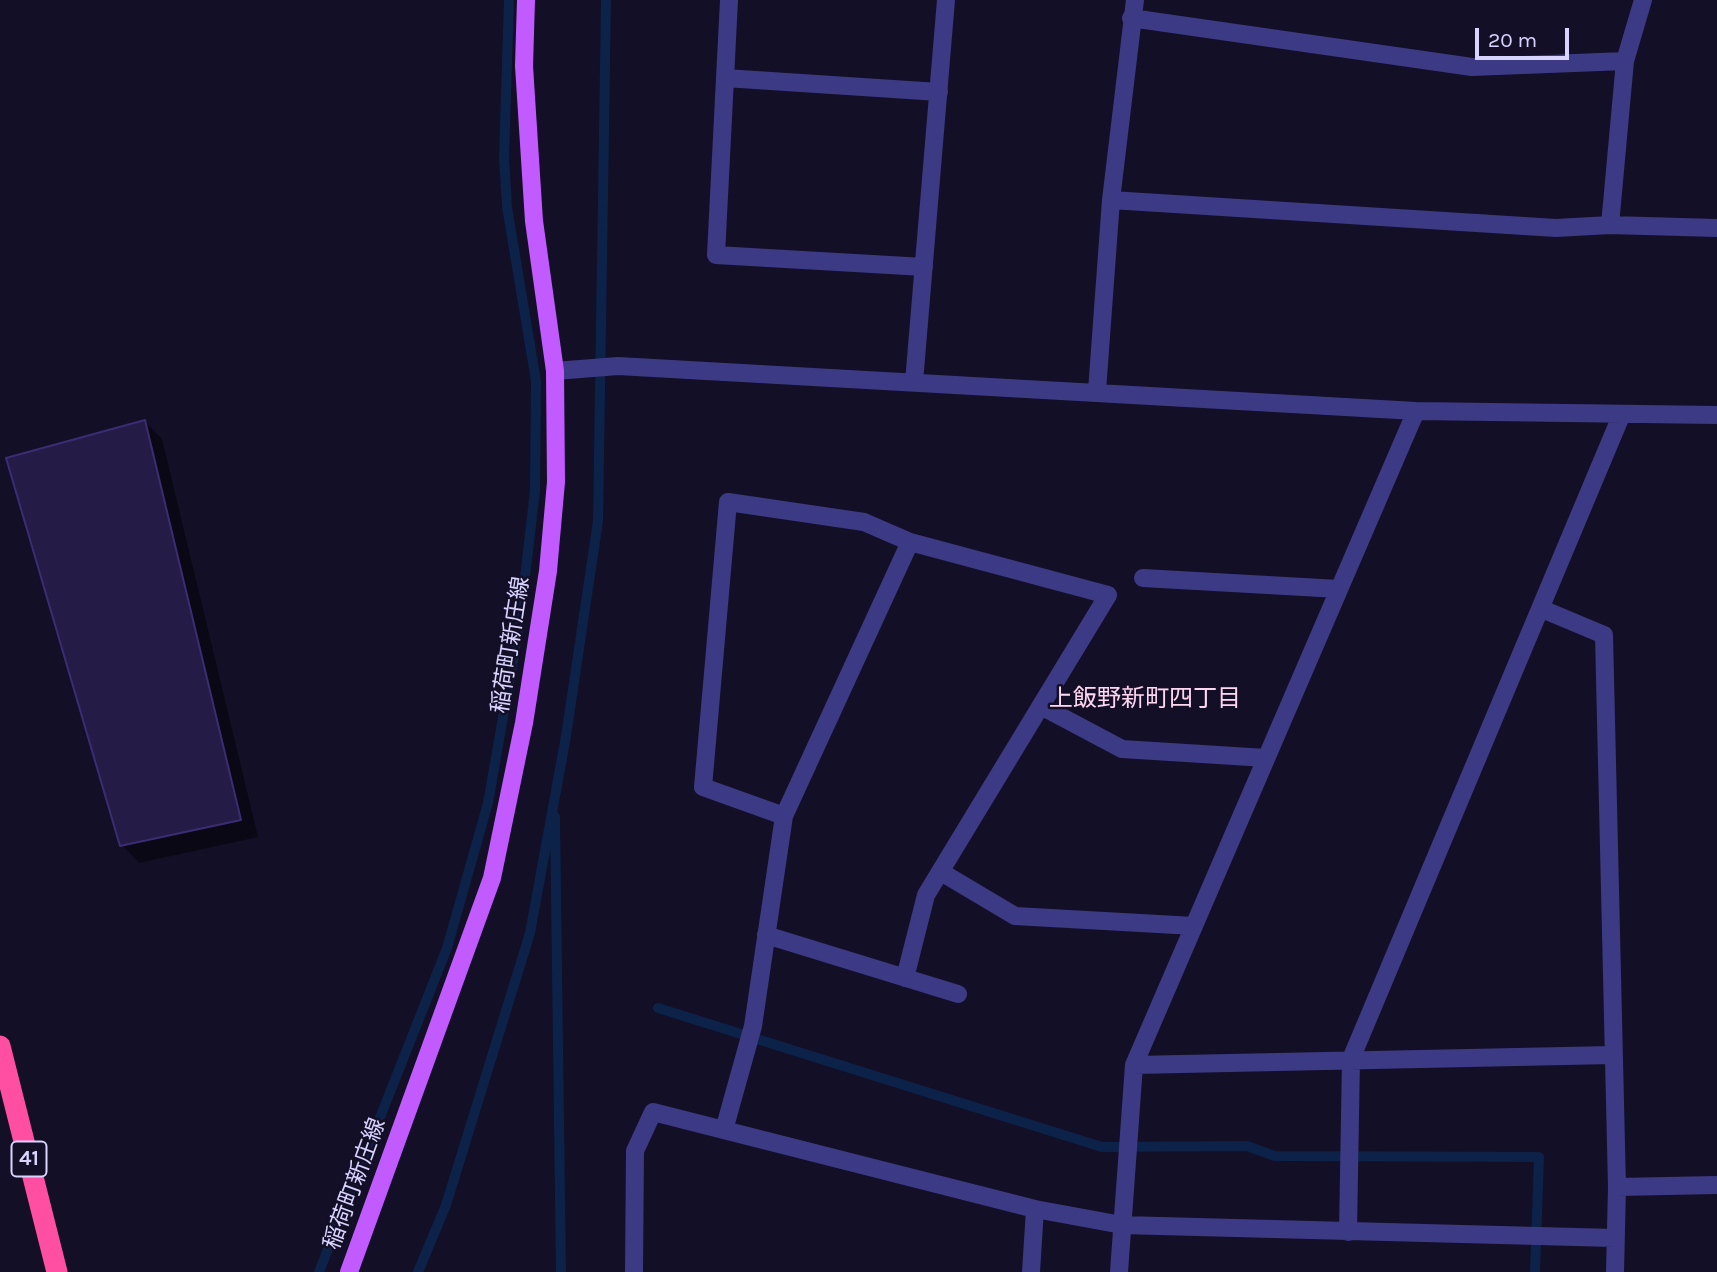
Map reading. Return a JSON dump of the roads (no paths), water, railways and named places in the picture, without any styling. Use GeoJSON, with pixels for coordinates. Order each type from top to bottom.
{"type":"FeatureCollection","features":[{"type":"Feature","properties":{"kind":"highway","name":"41"},"geometry":{"type":"LineString","coordinates":[[0,1046],[57,1272]]}},
{"type":"Feature","properties":{"kind":"main road","name":"稲荷町新庄線"},"geometry":{"type":"LineString","coordinates":[[349,1272],[492,878],[524,723],[548,571],[556,482],[555,371],[534,221],[524,66],[526,0]]}},
{"type":"Feature","properties":{"kind":"street"},"geometry":{"type":"LineString","coordinates":[[729,0],[716,255],[924,267]]}},
{"type":"Feature","properties":{"kind":"street"},"geometry":{"type":"LineString","coordinates":[[914,382],[946,0]]}},
{"type":"Feature","properties":{"kind":"street"},"geometry":{"type":"LineString","coordinates":[[1097,391],[1111,200],[1135,0]]}},
{"type":"Feature","properties":{"kind":"street"},"geometry":{"type":"LineString","coordinates":[[1611,225],[1625,61],[1643,0]]}},
{"type":"Feature","properties":{"kind":"street"},"geometry":{"type":"LineString","coordinates":[[1131,18],[1472,67],[1625,61]]}},
{"type":"Feature","properties":{"kind":"street"},"geometry":{"type":"LineString","coordinates":[[725,78],[939,92]]}},
{"type":"Feature","properties":{"kind":"street"},"geometry":{"type":"LineString","coordinates":[[1111,200],[1556,228],[1611,225],[1717,228]]}},
{"type":"Feature","properties":{"kind":"street"},"geometry":{"type":"LineString","coordinates":[[555,371],[589,366],[618,366],[1416,411],[1622,416],[1717,415]]}},
{"type":"Feature","properties":{"kind":"street"},"geometry":{"type":"LineString","coordinates":[[1119,1272],[1134,1065],[1416,411]]}},
{"type":"Feature","properties":{"kind":"street"},"geometry":{"type":"LineString","coordinates":[[1348,1231],[1351,1059],[1622,416]]}},
{"type":"Feature","properties":{"kind":"street"},"geometry":{"type":"LineString","coordinates":[[784,816],[703,787],[728,502],[864,522],[910,542],[1108,595],[926,895],[905,978]]}},
{"type":"Feature","properties":{"kind":"street"},"geometry":{"type":"LineString","coordinates":[[724,1130],[753,1026],[784,816],[910,542]]}},
{"type":"Feature","properties":{"kind":"street"},"geometry":{"type":"LineString","coordinates":[[1143,578],[1339,589]]}},
{"type":"Feature","properties":{"kind":"street"},"geometry":{"type":"LineString","coordinates":[[1542,609],[1604,635],[1617,1187],[1615,1272]]}},
{"type":"Feature","properties":{"kind":"street"},"geometry":{"type":"LineString","coordinates":[[1041,706],[1122,749],[1266,758]]}},
{"type":"Feature","properties":{"kind":"street"},"geometry":{"type":"LineString","coordinates":[[941,872],[1015,916],[1194,926]]}},
{"type":"Feature","properties":{"kind":"street"},"geometry":{"type":"LineString","coordinates":[[766,935],[958,994]]}},
{"type":"Feature","properties":{"kind":"street"},"geometry":{"type":"LineString","coordinates":[[1134,1065],[1612,1055]]}},
{"type":"Feature","properties":{"kind":"street"},"geometry":{"type":"LineString","coordinates":[[634,1272],[635,1151],[653,1112],[1035,1209],[1122,1225],[1614,1238]]}},
{"type":"Feature","properties":{"kind":"street"},"geometry":{"type":"LineString","coordinates":[[1617,1187],[1717,1185]]}},
{"type":"Feature","properties":{"kind":"street"},"geometry":{"type":"LineString","coordinates":[[1031,1272],[1035,1209]]}},
{"type":"Feature","properties":{"kind":"waterway"},"geometry":{"type":"LineString","coordinates":[[319,1272],[447,948],[488,803],[520,620],[535,491],[536,381],[507,207],[504,158],[509,0]]}},
{"type":"Feature","properties":{"kind":"waterway"},"geometry":{"type":"LineString","coordinates":[[418,1272],[446,1205],[530,933],[566,736],[598,521],[606,0]]}},
{"type":"Feature","properties":{"kind":"waterway"},"geometry":{"type":"LineString","coordinates":[[555,817],[561,1272]]}},
{"type":"Feature","properties":{"kind":"waterway"},"geometry":{"type":"LineString","coordinates":[[658,1008],[1102,1147],[1247,1146],[1275,1156],[1539,1157],[1535,1272]]}},
{"type":"Feature","properties":{"kind":"district","name":"上飯野新町四丁目"},"geometry":{"type":"Point","coordinates":[1145,699]}}]}
